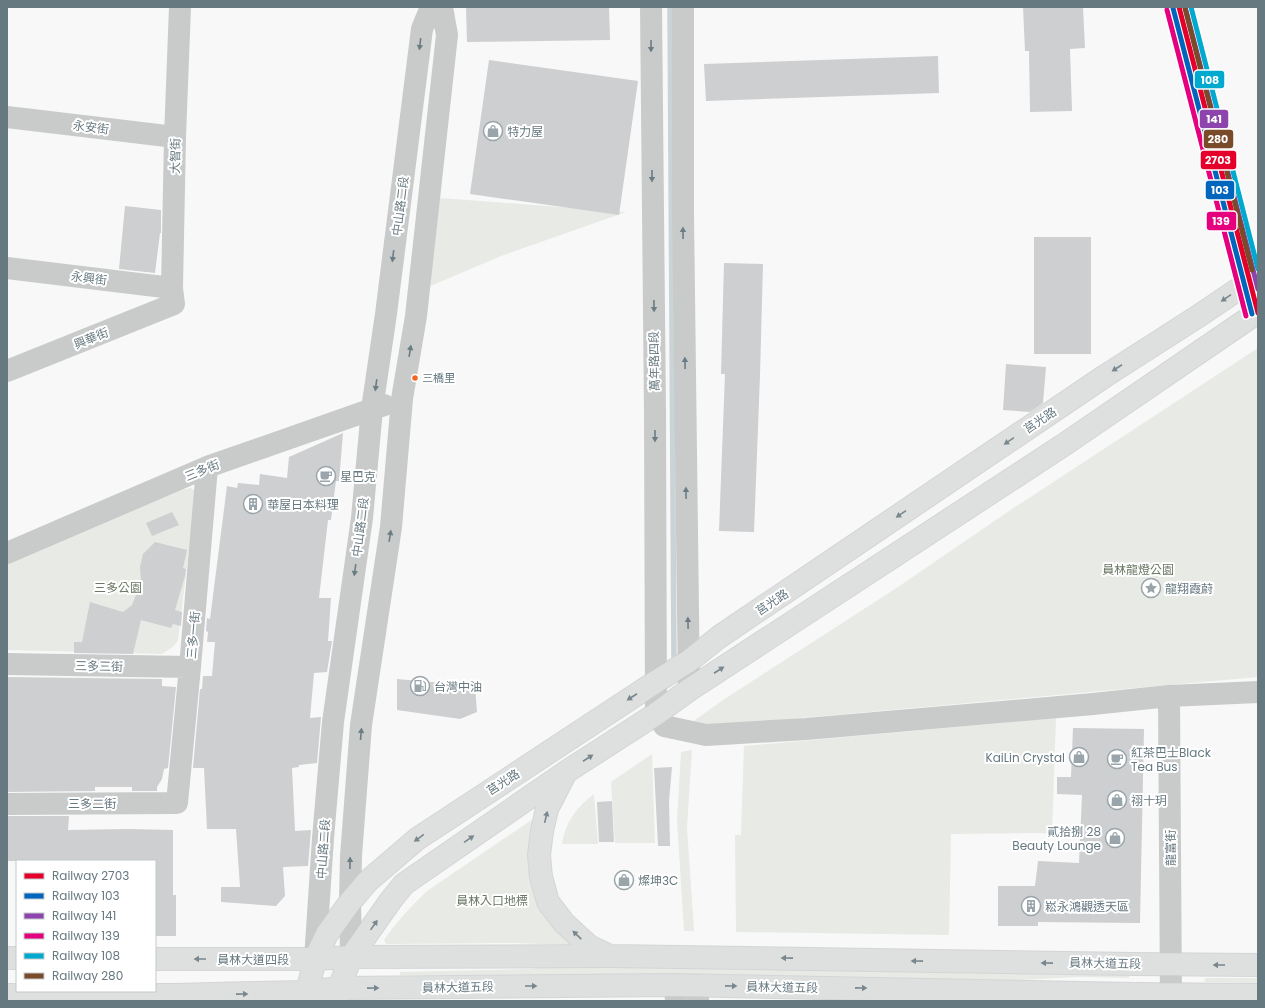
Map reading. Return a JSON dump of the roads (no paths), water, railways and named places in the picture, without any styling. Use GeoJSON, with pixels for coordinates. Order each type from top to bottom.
{"type":"FeatureCollection","features":[{"type":"Feature","properties":{"kind":"main road","name":"莒光路"},"geometry":{"type":"LineString","coordinates":[[315,959],[327,934],[350,902],[368,881],[417,839],[656,681],[689,661],[719,637],[1105,376],[1258,276]]}},
{"type":"Feature","properties":{"kind":"main road"},"geometry":{"type":"LineString","coordinates":[[338,995],[351,957],[404,884],[566,772],[1065,444],[1258,312]]}},
{"type":"Feature","properties":{"kind":"main road"},"geometry":{"type":"LineString","coordinates":[[566,772],[546,816],[538,855],[541,877],[548,902],[564,923],[588,946],[609,956]]}},
{"type":"Feature","properties":{"kind":"main road","name":"員林大道五段"},"geometry":{"type":"LineString","coordinates":[[351,957],[609,956],[1258,965]]}},
{"type":"Feature","properties":{"kind":"main road","name":"員林大道四段"},"geometry":{"type":"LineString","coordinates":[[156,959],[315,959],[351,957]]}},
{"type":"Feature","properties":{"kind":"main road","name":"中山路二段"},"geometry":{"type":"LineString","coordinates":[[306,997],[315,959]]}},
{"type":"Feature","properties":{"kind":"main road"},"geometry":{"type":"LineString","coordinates":[[433,1001],[456,993],[502,986]]}},
{"type":"Feature","properties":{"kind":"main road","name":"員林大道五段"},"geometry":{"type":"LineString","coordinates":[[306,997],[502,986],[676,993],[1171,998],[1258,995]]}},
{"type":"Feature","properties":{"kind":"main road"},"geometry":{"type":"LineString","coordinates":[[7,995],[185,998],[306,997]]}},
{"type":"Feature","properties":{"kind":"street","name":"大智街"},"geometry":{"type":"LineString","coordinates":[[173,296],[175,137],[180,7]]}},
{"type":"Feature","properties":{"kind":"street","name":"中山路二段"},"geometry":{"type":"LineString","coordinates":[[315,959],[333,722],[362,518],[372,409],[386,314],[422,29],[431,7]]}},
{"type":"Feature","properties":{"kind":"street"},"geometry":{"type":"LineString","coordinates":[[351,957],[351,856],[361,725],[391,527],[402,399],[416,316],[447,35],[442,7]]}},
{"type":"Feature","properties":{"kind":"street","name":"萬年路四段"},"geometry":{"type":"LineString","coordinates":[[651,7],[656,714]]}},
{"type":"Feature","properties":{"kind":"street"},"geometry":{"type":"LineString","coordinates":[[683,7],[683,214],[689,690]]}},
{"type":"Feature","properties":{"kind":"street","name":"永安街"},"geometry":{"type":"LineString","coordinates":[[7,117],[175,137]]}},
{"type":"Feature","properties":{"kind":"street","name":"永興街"},"geometry":{"type":"LineString","coordinates":[[7,268],[173,296]]}},
{"type":"Feature","properties":{"kind":"street","name":"興華街"},"geometry":{"type":"LineString","coordinates":[[7,371],[173,296]]}},
{"type":"Feature","properties":{"kind":"street","name":"三多街"},"geometry":{"type":"LineString","coordinates":[[7,553],[207,467],[402,399]]}},
{"type":"Feature","properties":{"kind":"street","name":"三多一街"},"geometry":{"type":"LineString","coordinates":[[177,803],[207,467]]}},
{"type":"Feature","properties":{"kind":"street","name":"三多三街"},"geometry":{"type":"LineString","coordinates":[[7,664],[190,667]]}},
{"type":"Feature","properties":{"kind":"street"},"geometry":{"type":"LineString","coordinates":[[656,714],[664,726],[706,735],[806,729],[1169,696],[1258,692]]}},
{"type":"Feature","properties":{"kind":"street","name":"龍富街"},"geometry":{"type":"LineString","coordinates":[[1169,696],[1171,998]]}},
{"type":"Feature","properties":{"kind":"street","name":"三多二街"},"geometry":{"type":"LineString","coordinates":[[7,804],[177,803]]}},
{"type":"Feature","properties":{"kind":"waterway"},"geometry":{"type":"LineString","coordinates":[[670,7],[674,665]]}},
{"type":"Feature","properties":{"kind":"rail line","name":"2703"},"geometry":{"type":"LineString","coordinates":[[1179,7],[1258,313]]}},
{"type":"Feature","properties":{"kind":"rail line","name":"141"},"geometry":{"type":"LineString","coordinates":[[1185,7],[1258,289]]}},
{"type":"Feature","properties":{"kind":"rail line","name":"108"},"geometry":{"type":"LineString","coordinates":[[1191,7],[1258,269]]}},
{"type":"Feature","properties":{"kind":"rail line","name":"103"},"geometry":{"type":"LineString","coordinates":[[1173,8],[1252,314]]}},
{"type":"Feature","properties":{"kind":"rail line","name":"280"},"geometry":{"type":"LineString","coordinates":[[1185,8],[1252,270]]}},
{"type":"Feature","properties":{"kind":"rail line","name":"139"},"geometry":{"type":"LineString","coordinates":[[1167,10],[1246,316]]}},
{"type":"Feature","properties":{"kind":"place","name":"特力屋"},"geometry":{"type":"Point","coordinates":[493,131]}},
{"type":"Feature","properties":{"kind":"place","name":"三橋里"},"geometry":{"type":"Point","coordinates":[415,378]}},
{"type":"Feature","properties":{"kind":"place","name":"星巴克"},"geometry":{"type":"Point","coordinates":[326,476]}},
{"type":"Feature","properties":{"kind":"place","name":"華屋日本料理"},"geometry":{"type":"Point","coordinates":[253,504]}},
{"type":"Feature","properties":{"kind":"place","name":"龍翔霞蔚"},"geometry":{"type":"Point","coordinates":[1151,588]}},
{"type":"Feature","properties":{"kind":"place","name":"台灣中油"},"geometry":{"type":"Point","coordinates":[420,686]}},
{"type":"Feature","properties":{"kind":"place","name":"KaiLin Crystal"},"geometry":{"type":"Point","coordinates":[1079,757]}},
{"type":"Feature","properties":{"kind":"place","name":"紅茶巴士Black Tea Bus"},"geometry":{"type":"Point","coordinates":[1117,759]}},
{"type":"Feature","properties":{"kind":"place","name":"祤十玥"},"geometry":{"type":"Point","coordinates":[1117,800]}},
{"type":"Feature","properties":{"kind":"place","name":"貳拾捌 28 Beauty Lounge"},"geometry":{"type":"Point","coordinates":[1115,838]}},
{"type":"Feature","properties":{"kind":"place","name":"燦坤3C"},"geometry":{"type":"Point","coordinates":[624,880]}},
{"type":"Feature","properties":{"kind":"place","name":"崧永鴻觀透天區"},"geometry":{"type":"Point","coordinates":[1031,906]}},
{"type":"Feature","properties":{"kind":"park label","name":"員林龍燈公園"},"geometry":{"type":"Point","coordinates":[1138,569]}},
{"type":"Feature","properties":{"kind":"park label","name":"三多公園"},"geometry":{"type":"Point","coordinates":[118,587]}},
{"type":"Feature","properties":{"kind":"park label","name":"員林入口地標"},"geometry":{"type":"Point","coordinates":[492,900]}}]}
